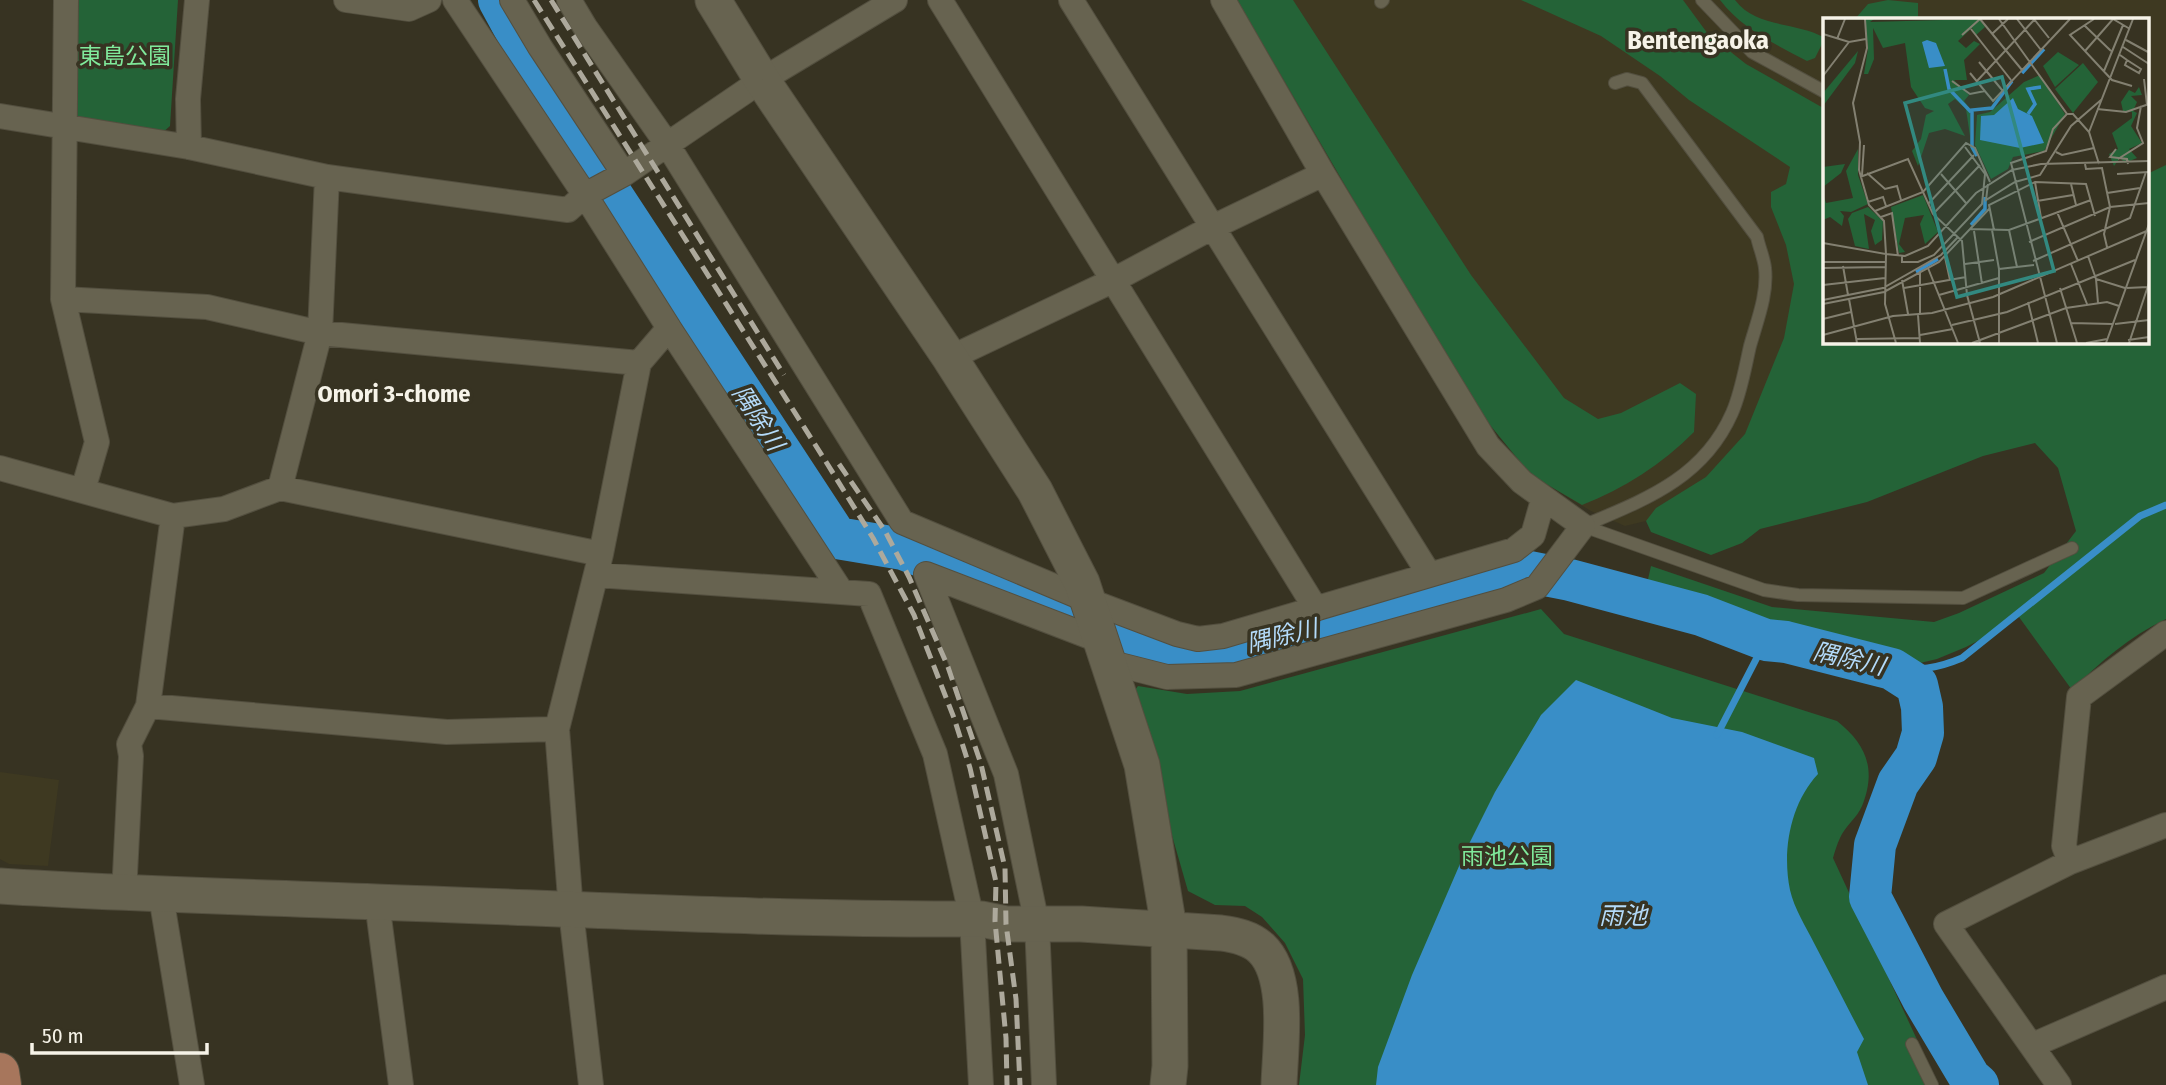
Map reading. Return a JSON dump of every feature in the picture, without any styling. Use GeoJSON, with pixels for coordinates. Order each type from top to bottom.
{"type":"FeatureCollection","features":[{"type":"Feature","properties":{"kind":"main road"},"geometry":{"type":"LineString","coordinates":[[0,1072],[2,1085]]}},
{"type":"Feature","properties":{"kind":"street"},"geometry":{"type":"LineString","coordinates":[[66,0],[63,299],[97,442],[83,490]]}},
{"type":"Feature","properties":{"kind":"street"},"geometry":{"type":"LineString","coordinates":[[189,147],[188,99],[197,0]]}},
{"type":"Feature","properties":{"kind":"street"},"geometry":{"type":"LineString","coordinates":[[346,0],[409,9],[429,0]]}},
{"type":"Feature","properties":{"kind":"street"},"geometry":{"type":"LineString","coordinates":[[455,0],[606,183]]}},
{"type":"Feature","properties":{"kind":"street"},"geometry":{"type":"LineString","coordinates":[[512,0],[540,47],[606,183],[669,328],[841,591]]}},
{"type":"Feature","properties":{"kind":"street"},"geometry":{"type":"LineString","coordinates":[[569,0],[667,144],[902,522],[1097,629],[1167,677],[1236,675],[1506,600],[1537,587],[1583,526],[1522,482],[1488,446],[1323,174],[1223,0]]}},
{"type":"Feature","properties":{"kind":"street"},"geometry":{"type":"LineString","coordinates":[[713,0],[762,80],[950,358],[1035,491],[1082,583],[1142,765],[1169,928],[1168,1085]]}},
{"type":"Feature","properties":{"kind":"street"},"geometry":{"type":"LineString","coordinates":[[0,116],[189,147],[327,177],[568,210],[762,80],[895,0]]}},
{"type":"Feature","properties":{"kind":"street"},"geometry":{"type":"LineString","coordinates":[[940,0],[1316,610]]}},
{"type":"Feature","properties":{"kind":"street"},"geometry":{"type":"LineString","coordinates":[[1071,0],[1429,574]]}},
{"type":"Feature","properties":{"kind":"street"},"geometry":{"type":"LineString","coordinates":[[950,358],[1112,281],[1213,227],[1323,174]]}},
{"type":"Feature","properties":{"kind":"street"},"geometry":{"type":"LineString","coordinates":[[280,488],[320,333],[327,177]]}},
{"type":"Feature","properties":{"kind":"street"},"geometry":{"type":"LineString","coordinates":[[63,299],[207,307],[320,333],[639,363]]}},
{"type":"Feature","properties":{"kind":"street"},"geometry":{"type":"LineString","coordinates":[[590,1085],[571,911],[557,729],[598,564],[639,363],[669,328]]}},
{"type":"Feature","properties":{"kind":"street"},"geometry":{"type":"LineString","coordinates":[[0,468],[173,516],[224,509],[280,488],[598,564],[869,594],[935,754],[972,919],[981,1085]]}},
{"type":"Feature","properties":{"kind":"street"},"geometry":{"type":"LineString","coordinates":[[1045,1085],[1037,924],[1006,774],[926,574],[1097,629],[1177,634],[1198,639],[1223,636],[1316,610],[1514,550],[1533,535],[1544,500]]}},
{"type":"Feature","properties":{"kind":"street"},"geometry":{"type":"LineString","coordinates":[[124,894],[130,744],[148,706],[173,516]]}},
{"type":"Feature","properties":{"kind":"street"},"geometry":{"type":"LineString","coordinates":[[2070,862],[2064,846],[2079,697],[2166,633]]}},
{"type":"Feature","properties":{"kind":"street"},"geometry":{"type":"LineString","coordinates":[[148,706],[447,732],[557,729]]}},
{"type":"Feature","properties":{"kind":"street"},"geometry":{"type":"LineString","coordinates":[[2059,1085],[1946,924],[2070,862],[2166,825]]}},
{"type":"Feature","properties":{"kind":"street"},"geometry":{"type":"LineString","coordinates":[[0,886],[161,896],[571,911],[972,919],[1006,924],[1169,928],[1244,937],[1263,949],[1278,975],[1281,1004],[1279,1085]]}},
{"type":"Feature","properties":{"kind":"street"},"geometry":{"type":"LineString","coordinates":[[161,896],[192,1085]]}},
{"type":"Feature","properties":{"kind":"street"},"geometry":{"type":"LineString","coordinates":[[377,902],[401,1085]]}},
{"type":"Feature","properties":{"kind":"street"},"geometry":{"type":"LineString","coordinates":[[2032,1045],[2166,987]]}},
{"type":"Feature","properties":{"kind":"lane"},"geometry":{"type":"LineString","coordinates":[[1702,0],[1752,52],[1823,91]]}},
{"type":"Feature","properties":{"kind":"lane"},"geometry":{"type":"LineString","coordinates":[[1583,526],[1655,495],[1681,478],[1703,458],[1723,431],[1733,411],[1765,293],[1765,267],[1756,237],[1642,83],[1627,79],[1615,83]]}},
{"type":"Feature","properties":{"kind":"lane"},"geometry":{"type":"LineString","coordinates":[[1583,526],[1764,590],[1798,596],[1963,598],[2072,548]]}},
{"type":"Feature","properties":{"kind":"lane"},"geometry":{"type":"LineString","coordinates":[[1912,1044],[1932,1085]]}},
{"type":"Feature","properties":{"kind":"shaded area"},"geometry":{"type":"Polygon","coordinates":[[[1237,0],[2166,0],[2166,497],[2070,419],[1625,526],[1591,511],[1531,475],[1472,403],[1237,0]]]}},
{"type":"Feature","properties":{"kind":"shaded area"},"geometry":{"type":"Polygon","coordinates":[[[0,772],[59,780],[48,866],[9,864],[0,859],[0,772]]]}},
{"type":"Feature","properties":{"kind":"green space","name":"東島公園"},"geometry":{"type":"Polygon","coordinates":[[[75,0],[178,0],[170,126],[161,134],[80,120],[75,113],[75,0]]]}},
{"type":"Feature","properties":{"kind":"green space"},"geometry":{"type":"Polygon","coordinates":[[[1237,0],[1293,0],[1471,275],[1564,398],[1598,419],[1621,413],[1680,383],[1696,394],[1694,432],[1642,475],[1582,505],[1531,475],[1472,403],[1237,0]]]}},
{"type":"Feature","properties":{"kind":"green space"},"geometry":{"type":"Polygon","coordinates":[[[1521,0],[1683,0],[1708,34],[1746,64],[1823,108],[1823,343],[2148,343],[2148,174],[2166,165],[2166,619],[2116,650],[2072,690],[2019,617],[1966,647],[1920,663],[1830,640],[1763,633],[1646,588],[1651,566],[1772,607],[1934,622],[2044,573],[2076,531],[2058,468],[2035,443],[1983,456],[1867,502],[1760,529],[1742,543],[1711,555],[1651,532],[1646,521],[1656,508],[1706,477],[1745,434],[1784,338],[1794,284],[1786,245],[1771,207],[1771,192],[1786,184],[1790,167],[1689,100],[1660,76],[1601,36],[1521,0]]]}},
{"type":"Feature","properties":{"kind":"green space"},"geometry":{"type":"Polygon","coordinates":[[[1720,0],[1735,0],[1754,16],[1814,33],[1823,37],[1823,42],[1815,58],[1807,61],[1749,28],[1720,0]]]}},
{"type":"Feature","properties":{"kind":"green space"},"geometry":{"type":"Polygon","coordinates":[[[1888,0],[1918,3],[1918,18],[1856,18],[1868,4],[1888,0]]]}},
{"type":"Feature","properties":{"kind":"green space","name":"雨池公園"},"geometry":{"type":"Polygon","coordinates":[[[1541,609],[1564,634],[1837,721],[1855,739],[1866,758],[1866,793],[1860,810],[1842,834],[1833,858],[1938,1085],[1299,1085],[1305,1035],[1303,979],[1285,943],[1262,917],[1245,906],[1215,905],[1188,891],[1152,766],[1134,691],[1138,686],[1187,694],[1240,691],[1541,609]]]}},
{"type":"Feature","properties":{"kind":"water","name":"雨池"},"geometry":{"type":"Polygon","coordinates":[[[1576,680],[1672,718],[1742,732],[1814,758],[1818,774],[1801,799],[1788,844],[1790,890],[1800,917],[1864,1039],[1857,1052],[1868,1085],[1376,1085],[1378,1067],[1412,975],[1466,850],[1495,792],[1541,715],[1576,680]]]}},
{"type":"Feature","properties":{"kind":"waterway","name":"隅除川"},"geometry":{"type":"LineString","coordinates":[[499,0],[573,136],[837,538],[903,549],[1141,642],[1194,651],[1267,643],[1492,577],[1525,571],[1570,580],[1701,615],[1766,640],[1786,642],[1892,669],[1917,685],[1922,707],[1923,733],[1916,757],[1898,783],[1875,845],[1870,897],[1923,999],[1970,1078],[1978,1085]]}},
{"type":"Feature","properties":{"kind":"waterway"},"geometry":{"type":"LineString","coordinates":[[1892,669],[1928,668],[1962,658],[2140,516],[2166,505]]}},
{"type":"Feature","properties":{"kind":"waterway"},"geometry":{"type":"LineString","coordinates":[[1717,735],[1766,640]]}},
{"type":"Feature","properties":{"kind":"railway"},"geometry":{"type":"LineString","coordinates":[[534,0],[828,465],[873,538],[914,615],[954,718],[970,768],[996,882],[995,921],[1006,1038],[1007,1085]]}},
{"type":"Feature","properties":{"kind":"railway"},"geometry":{"type":"LineString","coordinates":[[551,0],[784,375]]}},
{"type":"Feature","properties":{"kind":"railway"},"geometry":{"type":"LineString","coordinates":[[839,464],[885,531],[909,577],[948,667],[981,764],[1005,868],[1006,924],[1016,999],[1020,1085]]}},
{"type":"Feature","properties":{"kind":"district","name":"Bentengaoka"},"geometry":{"type":"Point","coordinates":[1698,40]}},
{"type":"Feature","properties":{"kind":"district","name":"Omori 3-chome"},"geometry":{"type":"Point","coordinates":[394,394]}}]}
